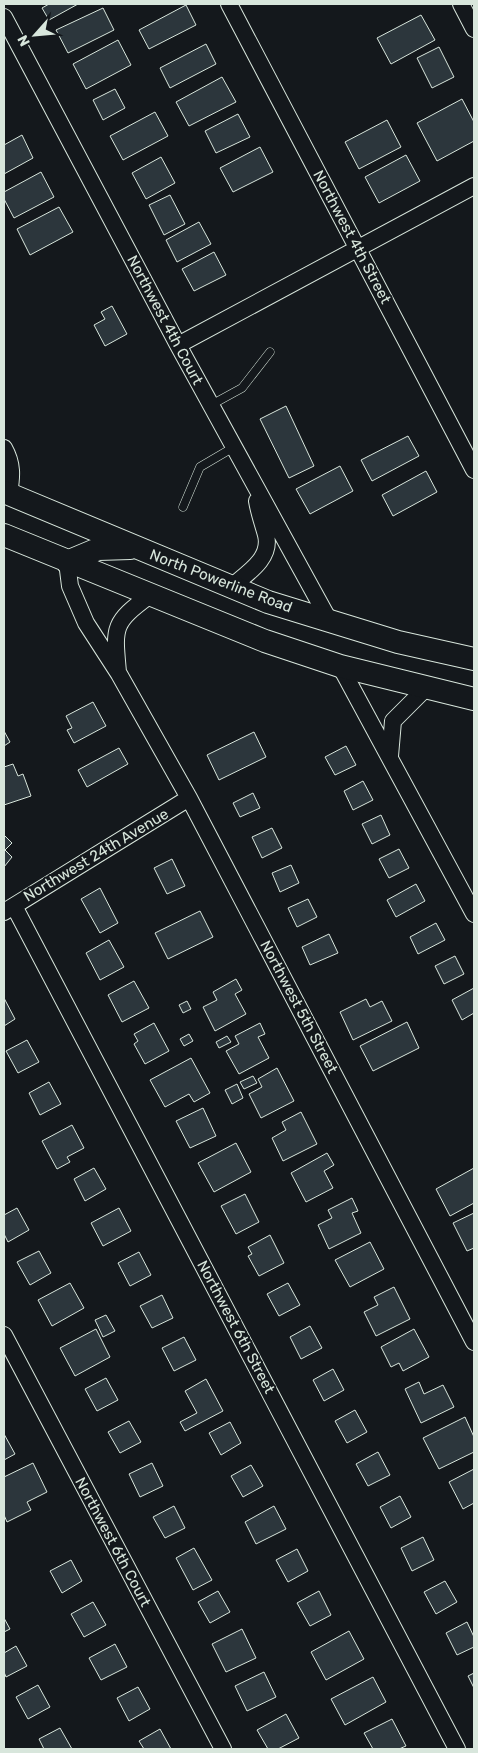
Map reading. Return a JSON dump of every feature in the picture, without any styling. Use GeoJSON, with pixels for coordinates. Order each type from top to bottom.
{"type":"FeatureCollection","features":[{"type":"Feature","properties":{"kind":"main road","name":"North Powerline Road"},"geometry":{"type":"LineString","coordinates":[[5,494],[268,602],[398,642],[474,659]]}},
{"type":"Feature","properties":{"kind":"main road"},"geometry":{"type":"LineString","coordinates":[[4,535],[149,596],[265,641],[340,666],[474,699]]}},
{"type":"Feature","properties":{"kind":"main road"},"geometry":{"type":"LineString","coordinates":[[66,562],[98,549],[136,547]]}},
{"type":"Feature","properties":{"kind":"street","name":"Northwest 4th Street"},"geometry":{"type":"LineString","coordinates":[[229,4],[474,470]]}},
{"type":"Feature","properties":{"kind":"street"},"geometry":{"type":"LineString","coordinates":[[461,4],[474,30]]}},
{"type":"Feature","properties":{"kind":"street","name":"Northwest 4th Court"},"geometry":{"type":"LineString","coordinates":[[4,17],[178,345],[329,620]]}},
{"type":"Feature","properties":{"kind":"street"},"geometry":{"type":"LineString","coordinates":[[178,345],[474,186]]}},
{"type":"Feature","properties":{"kind":"street"},"geometry":{"type":"LineString","coordinates":[[4,448],[10,460],[12,475],[5,494]]}},
{"type":"Feature","properties":{"kind":"street"},"geometry":{"type":"LineString","coordinates":[[230,586],[256,567],[265,554],[267,538],[258,511],[255,487]]}},
{"type":"Feature","properties":{"kind":"street","name":"Northwest 5th Street"},"geometry":{"type":"LineString","coordinates":[[66,562],[70,586],[86,623],[119,674],[190,798],[474,1342]]}},
{"type":"Feature","properties":{"kind":"street","name":"Northwest 5th Street"},"geometry":{"type":"LineString","coordinates":[[119,674],[115,636],[122,618],[149,596]]}},
{"type":"Feature","properties":{"kind":"street"},"geometry":{"type":"LineString","coordinates":[[340,666],[474,914]]}},
{"type":"Feature","properties":{"kind":"street"},"geometry":{"type":"LineString","coordinates":[[390,756],[393,721],[427,687]]}},
{"type":"Feature","properties":{"kind":"street","name":"Northwest 24th Avenue"},"geometry":{"type":"LineString","coordinates":[[9,909],[190,798]]}},
{"type":"Feature","properties":{"kind":"street","name":"Northwest 6th Street"},"geometry":{"type":"LineString","coordinates":[[9,909],[457,1749]]}},
{"type":"Feature","properties":{"kind":"street","name":"Northwest 6th Court"},"geometry":{"type":"LineString","coordinates":[[4,1335],[223,1749]]}},
{"type":"Feature","properties":{"kind":"lane"},"geometry":{"type":"LineString","coordinates":[[211,405],[242,388],[270,352]]}},
{"type":"Feature","properties":{"kind":"lane"},"geometry":{"type":"LineString","coordinates":[[183,507],[200,467],[234,447]]}},
{"type":"Feature","properties":{"kind":"building"},"geometry":{"type":"Polygon","coordinates":[[[49,4],[78,4],[49,20],[42,8],[49,4]]]}},
{"type":"Feature","properties":{"kind":"building"},"geometry":{"type":"Polygon","coordinates":[[[186,5],[196,25],[149,49],[139,30],[186,5]]]}},
{"type":"Feature","properties":{"kind":"building"},"geometry":{"type":"Polygon","coordinates":[[[103,8],[114,30],[68,53],[56,30],[103,8]]]}},
{"type":"Feature","properties":{"kind":"building"},"geometry":{"type":"Polygon","coordinates":[[[421,15],[435,40],[391,64],[377,38],[421,15]]]}},
{"type":"Feature","properties":{"kind":"building"},"geometry":{"type":"Polygon","coordinates":[[[118,40],[131,65],[86,89],[73,64],[118,40]]]}},
{"type":"Feature","properties":{"kind":"building"},"geometry":{"type":"Polygon","coordinates":[[[206,44],[216,64],[170,88],[160,68],[206,44]]]}},
{"type":"Feature","properties":{"kind":"building"},"geometry":{"type":"Polygon","coordinates":[[[439,47],[454,77],[432,88],[417,58],[439,47]]]}},
{"type":"Feature","properties":{"kind":"building"},"geometry":{"type":"Polygon","coordinates":[[[222,77],[236,102],[189,126],[176,102],[222,77]]]}},
{"type":"Feature","properties":{"kind":"building"},"geometry":{"type":"Polygon","coordinates":[[[115,89],[125,108],[103,120],[93,100],[115,89]]]}},
{"type":"Feature","properties":{"kind":"building"},"geometry":{"type":"Polygon","coordinates":[[[462,99],[474,122],[474,141],[437,161],[417,123],[462,99]]]}},
{"type":"Feature","properties":{"kind":"building"},"geometry":{"type":"Polygon","coordinates":[[[155,112],[168,136],[123,160],[110,136],[155,112]]]}},
{"type":"Feature","properties":{"kind":"building"},"geometry":{"type":"Polygon","coordinates":[[[238,114],[250,137],[216,153],[205,131],[238,114]]]}},
{"type":"Feature","properties":{"kind":"building"},"geometry":{"type":"Polygon","coordinates":[[[387,120],[401,147],[359,169],[345,142],[387,120]]]}},
{"type":"Feature","properties":{"kind":"building"},"geometry":{"type":"Polygon","coordinates":[[[22,135],[33,158],[4,174],[4,145],[22,135]]]}},
{"type":"Feature","properties":{"kind":"building"},"geometry":{"type":"Polygon","coordinates":[[[260,147],[273,172],[233,192],[220,168],[260,147]]]}},
{"type":"Feature","properties":{"kind":"building"},"geometry":{"type":"Polygon","coordinates":[[[406,155],[420,181],[379,203],[365,177],[406,155]]]}},
{"type":"Feature","properties":{"kind":"building"},"geometry":{"type":"Polygon","coordinates":[[[161,157],[175,183],[146,199],[132,173],[161,157]]]}},
{"type":"Feature","properties":{"kind":"building"},"geometry":{"type":"Polygon","coordinates":[[[41,172],[54,197],[14,218],[4,199],[4,192],[41,172]]]}},
{"type":"Feature","properties":{"kind":"building"},"geometry":{"type":"Polygon","coordinates":[[[170,195],[185,224],[164,235],[149,205],[170,195]]]}},
{"type":"Feature","properties":{"kind":"building"},"geometry":{"type":"Polygon","coordinates":[[[59,207],[73,232],[30,255],[17,229],[59,207]]]}},
{"type":"Feature","properties":{"kind":"building"},"geometry":{"type":"Polygon","coordinates":[[[199,222],[211,244],[177,262],[166,240],[199,222]]]}},
{"type":"Feature","properties":{"kind":"building"},"geometry":{"type":"Polygon","coordinates":[[[214,252],[226,275],[194,291],[182,269],[214,252]]]}},
{"type":"Feature","properties":{"kind":"building"},"geometry":{"type":"Polygon","coordinates":[[[112,306],[127,334],[105,346],[94,325],[105,319],[101,312],[112,306]]]}},
{"type":"Feature","properties":{"kind":"building"},"geometry":{"type":"Polygon","coordinates":[[[286,406],[314,466],[289,478],[260,419],[286,406]]]}},
{"type":"Feature","properties":{"kind":"building"},"geometry":{"type":"Polygon","coordinates":[[[408,436],[419,456],[372,481],[361,460],[408,436]]]}},
{"type":"Feature","properties":{"kind":"building"},"geometry":{"type":"Polygon","coordinates":[[[340,466],[353,491],[310,514],[296,489],[340,466]]]}},
{"type":"Feature","properties":{"kind":"building"},"geometry":{"type":"Polygon","coordinates":[[[426,471],[437,492],[393,516],[382,495],[426,471]]]}},
{"type":"Feature","properties":{"kind":"building"},"geometry":{"type":"Polygon","coordinates":[[[93,702],[106,726],[74,743],[67,730],[72,728],[66,716],[93,702]]]}},
{"type":"Feature","properties":{"kind":"building"},"geometry":{"type":"Polygon","coordinates":[[[4,731],[10,742],[4,746],[4,731]]]}},
{"type":"Feature","properties":{"kind":"building"},"geometry":{"type":"Polygon","coordinates":[[[254,732],[266,757],[219,780],[207,755],[254,732]]]}},
{"type":"Feature","properties":{"kind":"building"},"geometry":{"type":"Polygon","coordinates":[[[346,746],[356,765],[335,775],[325,757],[346,746]]]}},
{"type":"Feature","properties":{"kind":"building"},"geometry":{"type":"Polygon","coordinates":[[[119,748],[128,764],[87,787],[78,770],[119,748]]]}},
{"type":"Feature","properties":{"kind":"building"},"geometry":{"type":"Polygon","coordinates":[[[13,764],[18,776],[23,774],[31,796],[4,805],[4,767],[13,764]]]}},
{"type":"Feature","properties":{"kind":"building"},"geometry":{"type":"Polygon","coordinates":[[[363,781],[373,800],[353,810],[344,791],[363,781]]]}},
{"type":"Feature","properties":{"kind":"building"},"geometry":{"type":"Polygon","coordinates":[[[253,793],[260,808],[240,817],[233,803],[253,793]]]}},
{"type":"Feature","properties":{"kind":"building"},"geometry":{"type":"Polygon","coordinates":[[[381,815],[390,835],[372,844],[362,824],[381,815]]]}},
{"type":"Feature","properties":{"kind":"building"},"geometry":{"type":"Polygon","coordinates":[[[272,828],[282,848],[262,858],[252,837],[272,828]]]}},
{"type":"Feature","properties":{"kind":"building"},"geometry":{"type":"Polygon","coordinates":[[[4,835],[12,843],[5,850],[12,857],[4,867],[4,835]]]}},
{"type":"Feature","properties":{"kind":"building"},"geometry":{"type":"Polygon","coordinates":[[[399,849],[409,868],[389,878],[379,859],[399,849]]]}},
{"type":"Feature","properties":{"kind":"building"},"geometry":{"type":"Polygon","coordinates":[[[172,859],[185,886],[167,894],[154,868],[172,859]]]}},
{"type":"Feature","properties":{"kind":"building"},"geometry":{"type":"Polygon","coordinates":[[[291,865],[299,883],[280,892],[272,873],[291,865]]]}},
{"type":"Feature","properties":{"kind":"building"},"geometry":{"type":"Polygon","coordinates":[[[416,884],[425,901],[396,917],[387,900],[416,884]]]}},
{"type":"Feature","properties":{"kind":"building"},"geometry":{"type":"Polygon","coordinates":[[[100,888],[118,923],[100,933],[81,899],[100,888]]]}},
{"type":"Feature","properties":{"kind":"building"},"geometry":{"type":"Polygon","coordinates":[[[308,899],[317,917],[297,927],[288,908],[308,899]]]}},
{"type":"Feature","properties":{"kind":"building"},"geometry":{"type":"Polygon","coordinates":[[[200,911],[213,937],[168,959],[155,933],[200,911]]]}},
{"type":"Feature","properties":{"kind":"building"},"geometry":{"type":"Polygon","coordinates":[[[436,923],[445,940],[418,954],[410,937],[436,923]]]}},
{"type":"Feature","properties":{"kind":"building"},"geometry":{"type":"Polygon","coordinates":[[[329,934],[338,953],[310,965],[302,947],[329,934]]]}},
{"type":"Feature","properties":{"kind":"building"},"geometry":{"type":"Polygon","coordinates":[[[109,940],[124,967],[100,980],[86,953],[109,940]]]}},
{"type":"Feature","properties":{"kind":"building"},"geometry":{"type":"Polygon","coordinates":[[[455,956],[464,974],[444,984],[435,966],[455,956]]]}},
{"type":"Feature","properties":{"kind":"building"},"geometry":{"type":"Polygon","coordinates":[[[236,979],[242,990],[235,994],[246,1014],[215,1031],[203,1007],[217,1000],[213,992],[236,979]]]}},
{"type":"Feature","properties":{"kind":"building"},"geometry":{"type":"Polygon","coordinates":[[[134,981],[149,1008],[122,1022],[108,995],[134,981]]]}},
{"type":"Feature","properties":{"kind":"building"},"geometry":{"type":"Polygon","coordinates":[[[474,988],[474,1013],[462,1020],[452,1000],[474,988]]]}},
{"type":"Feature","properties":{"kind":"building"},"geometry":{"type":"Polygon","coordinates":[[[4,998],[15,1019],[4,1026],[4,998]]]}},
{"type":"Feature","properties":{"kind":"building"},"geometry":{"type":"Polygon","coordinates":[[[366,999],[370,1007],[382,1001],[392,1021],[353,1040],[340,1012],[366,999]]]}},
{"type":"Feature","properties":{"kind":"building"},"geometry":{"type":"Polygon","coordinates":[[[187,1001],[191,1009],[183,1013],[179,1005],[187,1001]]]}},
{"type":"Feature","properties":{"kind":"building"},"geometry":{"type":"Polygon","coordinates":[[[407,1022],[419,1048],[373,1071],[360,1046],[407,1022]]]}},
{"type":"Feature","properties":{"kind":"building"},"geometry":{"type":"Polygon","coordinates":[[[154,1023],[169,1051],[145,1064],[134,1044],[138,1041],[134,1034],[154,1023]]]}},
{"type":"Feature","properties":{"kind":"building"},"geometry":{"type":"Polygon","coordinates":[[[260,1023],[265,1034],[258,1037],[269,1058],[239,1074],[226,1051],[239,1044],[235,1036],[260,1023]]]}},
{"type":"Feature","properties":{"kind":"building"},"geometry":{"type":"Polygon","coordinates":[[[189,1034],[193,1041],[184,1046],[180,1039],[189,1034]]]}},
{"type":"Feature","properties":{"kind":"building"},"geometry":{"type":"Polygon","coordinates":[[[227,1036],[231,1042],[219,1048],[216,1042],[227,1036]]]}},
{"type":"Feature","properties":{"kind":"building"},"geometry":{"type":"Polygon","coordinates":[[[27,1040],[39,1062],[18,1073],[6,1051],[27,1040]]]}},
{"type":"Feature","properties":{"kind":"building"},"geometry":{"type":"Polygon","coordinates":[[[191,1058],[210,1093],[194,1102],[189,1094],[165,1107],[150,1080],[191,1058]]]}},
{"type":"Feature","properties":{"kind":"building"},"geometry":{"type":"Polygon","coordinates":[[[277,1068],[294,1101],[261,1118],[249,1094],[262,1087],[258,1079],[277,1068]]]}},
{"type":"Feature","properties":{"kind":"building"},"geometry":{"type":"Polygon","coordinates":[[[253,1076],[257,1083],[244,1089],[240,1082],[253,1076]]]}},
{"type":"Feature","properties":{"kind":"building"},"geometry":{"type":"Polygon","coordinates":[[[49,1082],[61,1104],[40,1115],[29,1093],[49,1082]]]}},
{"type":"Feature","properties":{"kind":"building"},"geometry":{"type":"Polygon","coordinates":[[[237,1084],[243,1098],[232,1104],[225,1090],[237,1084]]]}},
{"type":"Feature","properties":{"kind":"building"},"geometry":{"type":"Polygon","coordinates":[[[203,1108],[216,1136],[190,1148],[176,1121],[203,1108]]]}},
{"type":"Feature","properties":{"kind":"building"},"geometry":{"type":"Polygon","coordinates":[[[301,1112],[317,1144],[283,1161],[272,1138],[286,1130],[282,1122],[301,1112]]]}},
{"type":"Feature","properties":{"kind":"building"},"geometry":{"type":"Polygon","coordinates":[[[72,1125],[84,1148],[67,1157],[70,1162],[57,1169],[42,1141],[72,1125]]]}},
{"type":"Feature","properties":{"kind":"building"},"geometry":{"type":"Polygon","coordinates":[[[236,1143],[251,1172],[214,1192],[198,1163],[236,1143]]]}},
{"type":"Feature","properties":{"kind":"building"},"geometry":{"type":"Polygon","coordinates":[[[327,1153],[334,1165],[324,1171],[333,1188],[306,1202],[291,1173],[327,1153]]]}},
{"type":"Feature","properties":{"kind":"building"},"geometry":{"type":"Polygon","coordinates":[[[94,1168],[106,1189],[85,1201],[74,1179],[94,1168]]]}},
{"type":"Feature","properties":{"kind":"building"},"geometry":{"type":"Polygon","coordinates":[[[474,1168],[474,1203],[450,1216],[436,1189],[474,1168]]]}},
{"type":"Feature","properties":{"kind":"building"},"geometry":{"type":"Polygon","coordinates":[[[245,1194],[259,1222],[236,1234],[221,1206],[245,1194]]]}},
{"type":"Feature","properties":{"kind":"building"},"geometry":{"type":"Polygon","coordinates":[[[352,1198],[358,1211],[352,1213],[361,1233],[329,1249],[318,1225],[332,1218],[328,1210],[352,1198]]]}},
{"type":"Feature","properties":{"kind":"building"},"geometry":{"type":"Polygon","coordinates":[[[17,1208],[29,1230],[8,1242],[4,1234],[4,1215],[17,1208]]]}},
{"type":"Feature","properties":{"kind":"building"},"geometry":{"type":"Polygon","coordinates":[[[119,1208],[131,1231],[103,1246],[91,1223],[119,1208]]]}},
{"type":"Feature","properties":{"kind":"building"},"geometry":{"type":"Polygon","coordinates":[[[474,1213],[474,1248],[467,1251],[453,1223],[474,1213]]]}},
{"type":"Feature","properties":{"kind":"building"},"geometry":{"type":"Polygon","coordinates":[[[270,1235],[284,1263],[259,1276],[248,1256],[252,1254],[248,1247],[270,1235]]]}},
{"type":"Feature","properties":{"kind":"building"},"geometry":{"type":"Polygon","coordinates":[[[370,1242],[384,1269],[350,1287],[335,1260],[370,1242]]]}},
{"type":"Feature","properties":{"kind":"building"},"geometry":{"type":"Polygon","coordinates":[[[39,1251],[51,1273],[30,1285],[17,1262],[39,1251]]]}},
{"type":"Feature","properties":{"kind":"building"},"geometry":{"type":"Polygon","coordinates":[[[139,1252],[151,1275],[130,1286],[118,1263],[139,1252]]]}},
{"type":"Feature","properties":{"kind":"building"},"geometry":{"type":"Polygon","coordinates":[[[70,1283],[84,1308],[52,1326],[38,1300],[70,1283]]]}},
{"type":"Feature","properties":{"kind":"building"},"geometry":{"type":"Polygon","coordinates":[[[288,1283],[300,1305],[279,1316],[267,1294],[288,1283]]]}},
{"type":"Feature","properties":{"kind":"building"},"geometry":{"type":"Polygon","coordinates":[[[394,1287],[410,1319],[376,1336],[364,1312],[378,1305],[374,1297],[394,1287]]]}},
{"type":"Feature","properties":{"kind":"building"},"geometry":{"type":"Polygon","coordinates":[[[162,1295],[173,1318],[152,1328],[140,1306],[162,1295]]]}},
{"type":"Feature","properties":{"kind":"building"},"geometry":{"type":"Polygon","coordinates":[[[106,1315],[115,1331],[103,1337],[95,1320],[106,1315]]]}},
{"type":"Feature","properties":{"kind":"building"},"geometry":{"type":"Polygon","coordinates":[[[310,1326],[322,1348],[301,1359],[290,1337],[310,1326]]]}},
{"type":"Feature","properties":{"kind":"building"},"geometry":{"type":"Polygon","coordinates":[[[96,1329],[110,1357],[75,1376],[60,1348],[96,1329]]]}},
{"type":"Feature","properties":{"kind":"building"},"geometry":{"type":"Polygon","coordinates":[[[414,1329],[429,1357],[403,1371],[399,1363],[391,1367],[381,1347],[414,1329]]]}},
{"type":"Feature","properties":{"kind":"building"},"geometry":{"type":"Polygon","coordinates":[[[184,1337],[196,1360],[174,1371],[162,1348],[184,1337]]]}},
{"type":"Feature","properties":{"kind":"building"},"geometry":{"type":"Polygon","coordinates":[[[333,1369],[344,1390],[324,1401],[313,1380],[333,1369]]]}},
{"type":"Feature","properties":{"kind":"building"},"geometry":{"type":"Polygon","coordinates":[[[106,1378],[118,1400],[97,1411],[85,1389],[106,1378]]]}},
{"type":"Feature","properties":{"kind":"building"},"geometry":{"type":"Polygon","coordinates":[[[206,1379],[223,1411],[185,1431],[180,1422],[197,1413],[185,1391],[206,1379]]]}},
{"type":"Feature","properties":{"kind":"building"},"geometry":{"type":"Polygon","coordinates":[[[419,1382],[424,1394],[443,1385],[454,1407],[421,1423],[405,1389],[419,1382]]]}},
{"type":"Feature","properties":{"kind":"building"},"geometry":{"type":"Polygon","coordinates":[[[355,1410],[367,1432],[347,1443],[335,1421],[355,1410]]]}},
{"type":"Feature","properties":{"kind":"building"},"geometry":{"type":"Polygon","coordinates":[[[465,1417],[474,1437],[474,1452],[439,1469],[423,1438],[465,1417]]]}},
{"type":"Feature","properties":{"kind":"building"},"geometry":{"type":"Polygon","coordinates":[[[129,1421],[141,1442],[120,1453],[108,1432],[129,1421]]]}},
{"type":"Feature","properties":{"kind":"building"},"geometry":{"type":"Polygon","coordinates":[[[230,1422],[241,1443],[221,1455],[209,1433],[230,1422]]]}},
{"type":"Feature","properties":{"kind":"building"},"geometry":{"type":"Polygon","coordinates":[[[4,1434],[15,1454],[4,1460],[4,1434]]]}},
{"type":"Feature","properties":{"kind":"building"},"geometry":{"type":"Polygon","coordinates":[[[378,1452],[390,1475],[368,1486],[356,1464],[378,1452]]]}},
{"type":"Feature","properties":{"kind":"building"},"geometry":{"type":"Polygon","coordinates":[[[33,1463],[47,1492],[27,1502],[31,1510],[7,1522],[4,1515],[4,1477],[33,1463]]]}},
{"type":"Feature","properties":{"kind":"building"},"geometry":{"type":"Polygon","coordinates":[[[152,1463],[163,1486],[140,1497],[129,1474],[152,1463]]]}},
{"type":"Feature","properties":{"kind":"building"},"geometry":{"type":"Polygon","coordinates":[[[251,1465],[263,1486],[243,1497],[231,1476],[251,1465]]]}},
{"type":"Feature","properties":{"kind":"building"},"geometry":{"type":"Polygon","coordinates":[[[474,1469],[474,1503],[463,1509],[449,1482],[474,1469]]]}},
{"type":"Feature","properties":{"kind":"building"},"geometry":{"type":"Polygon","coordinates":[[[400,1496],[411,1517],[391,1528],[380,1507],[400,1496]]]}},
{"type":"Feature","properties":{"kind":"building"},"geometry":{"type":"Polygon","coordinates":[[[174,1506],[185,1528],[165,1538],[153,1517],[174,1506]]]}},
{"type":"Feature","properties":{"kind":"building"},"geometry":{"type":"Polygon","coordinates":[[[274,1506],[286,1529],[256,1544],[245,1522],[274,1506]]]}},
{"type":"Feature","properties":{"kind":"building"},"geometry":{"type":"Polygon","coordinates":[[[423,1537],[434,1560],[412,1571],[401,1548],[423,1537]]]}},
{"type":"Feature","properties":{"kind":"building"},"geometry":{"type":"Polygon","coordinates":[[[194,1548],[212,1580],[193,1590],[176,1558],[194,1548]]]}},
{"type":"Feature","properties":{"kind":"building"},"geometry":{"type":"Polygon","coordinates":[[[297,1549],[308,1571],[288,1582],[276,1560],[297,1549]]]}},
{"type":"Feature","properties":{"kind":"building"},"geometry":{"type":"Polygon","coordinates":[[[71,1560],[82,1581],[62,1593],[50,1571],[71,1560]]]}},
{"type":"Feature","properties":{"kind":"building"},"geometry":{"type":"Polygon","coordinates":[[[445,1581],[457,1602],[436,1614],[424,1592],[445,1581]]]}},
{"type":"Feature","properties":{"kind":"building"},"geometry":{"type":"Polygon","coordinates":[[[218,1591],[230,1612],[210,1623],[198,1602],[218,1591]]]}},
{"type":"Feature","properties":{"kind":"building"},"geometry":{"type":"Polygon","coordinates":[[[319,1591],[331,1615],[310,1626],[297,1603],[319,1591]]]}},
{"type":"Feature","properties":{"kind":"building"},"geometry":{"type":"Polygon","coordinates":[[[93,1602],[106,1625],[84,1637],[71,1614],[93,1602]]]}},
{"type":"Feature","properties":{"kind":"building"},"geometry":{"type":"Polygon","coordinates":[[[4,1618],[10,1629],[4,1632],[4,1618]]]}},
{"type":"Feature","properties":{"kind":"building"},"geometry":{"type":"Polygon","coordinates":[[[467,1622],[474,1637],[474,1647],[457,1655],[446,1633],[467,1622]]]}},
{"type":"Feature","properties":{"kind":"building"},"geometry":{"type":"Polygon","coordinates":[[[242,1629],[256,1658],[226,1672],[212,1644],[242,1629]]]}},
{"type":"Feature","properties":{"kind":"building"},"geometry":{"type":"Polygon","coordinates":[[[349,1631],[364,1659],[326,1680],[311,1652],[349,1631]]]}},
{"type":"Feature","properties":{"kind":"building"},"geometry":{"type":"Polygon","coordinates":[[[115,1644],[127,1667],[101,1680],[89,1658],[115,1644]]]}},
{"type":"Feature","properties":{"kind":"building"},"geometry":{"type":"Polygon","coordinates":[[[16,1646],[27,1666],[6,1677],[4,1672],[4,1653],[16,1646]]]}},
{"type":"Feature","properties":{"kind":"building"},"geometry":{"type":"Polygon","coordinates":[[[264,1672],[276,1697],[247,1711],[235,1686],[264,1672]]]}},
{"type":"Feature","properties":{"kind":"building"},"geometry":{"type":"Polygon","coordinates":[[[474,1673],[474,1688],[468,1676],[474,1673]]]}},
{"type":"Feature","properties":{"kind":"building"},"geometry":{"type":"Polygon","coordinates":[[[373,1677],[386,1702],[345,1725],[331,1699],[373,1677]]]}},
{"type":"Feature","properties":{"kind":"building"},"geometry":{"type":"Polygon","coordinates":[[[38,1685],[50,1707],[28,1719],[16,1697],[38,1685]]]}},
{"type":"Feature","properties":{"kind":"building"},"geometry":{"type":"Polygon","coordinates":[[[138,1687],[150,1709],[129,1721],[117,1698],[138,1687]]]}},
{"type":"Feature","properties":{"kind":"building"},"geometry":{"type":"Polygon","coordinates":[[[286,1714],[299,1738],[278,1749],[268,1749],[257,1730],[286,1714]]]}},
{"type":"Feature","properties":{"kind":"building"},"geometry":{"type":"Polygon","coordinates":[[[392,1719],[406,1746],[399,1749],[373,1749],[364,1733],[392,1719]]]}},
{"type":"Feature","properties":{"kind":"building"},"geometry":{"type":"Polygon","coordinates":[[[60,1728],[72,1749],[44,1749],[39,1739],[60,1728]]]}},
{"type":"Feature","properties":{"kind":"building"},"geometry":{"type":"Polygon","coordinates":[[[160,1729],[171,1749],[144,1749],[139,1741],[160,1729]]]}}]}
